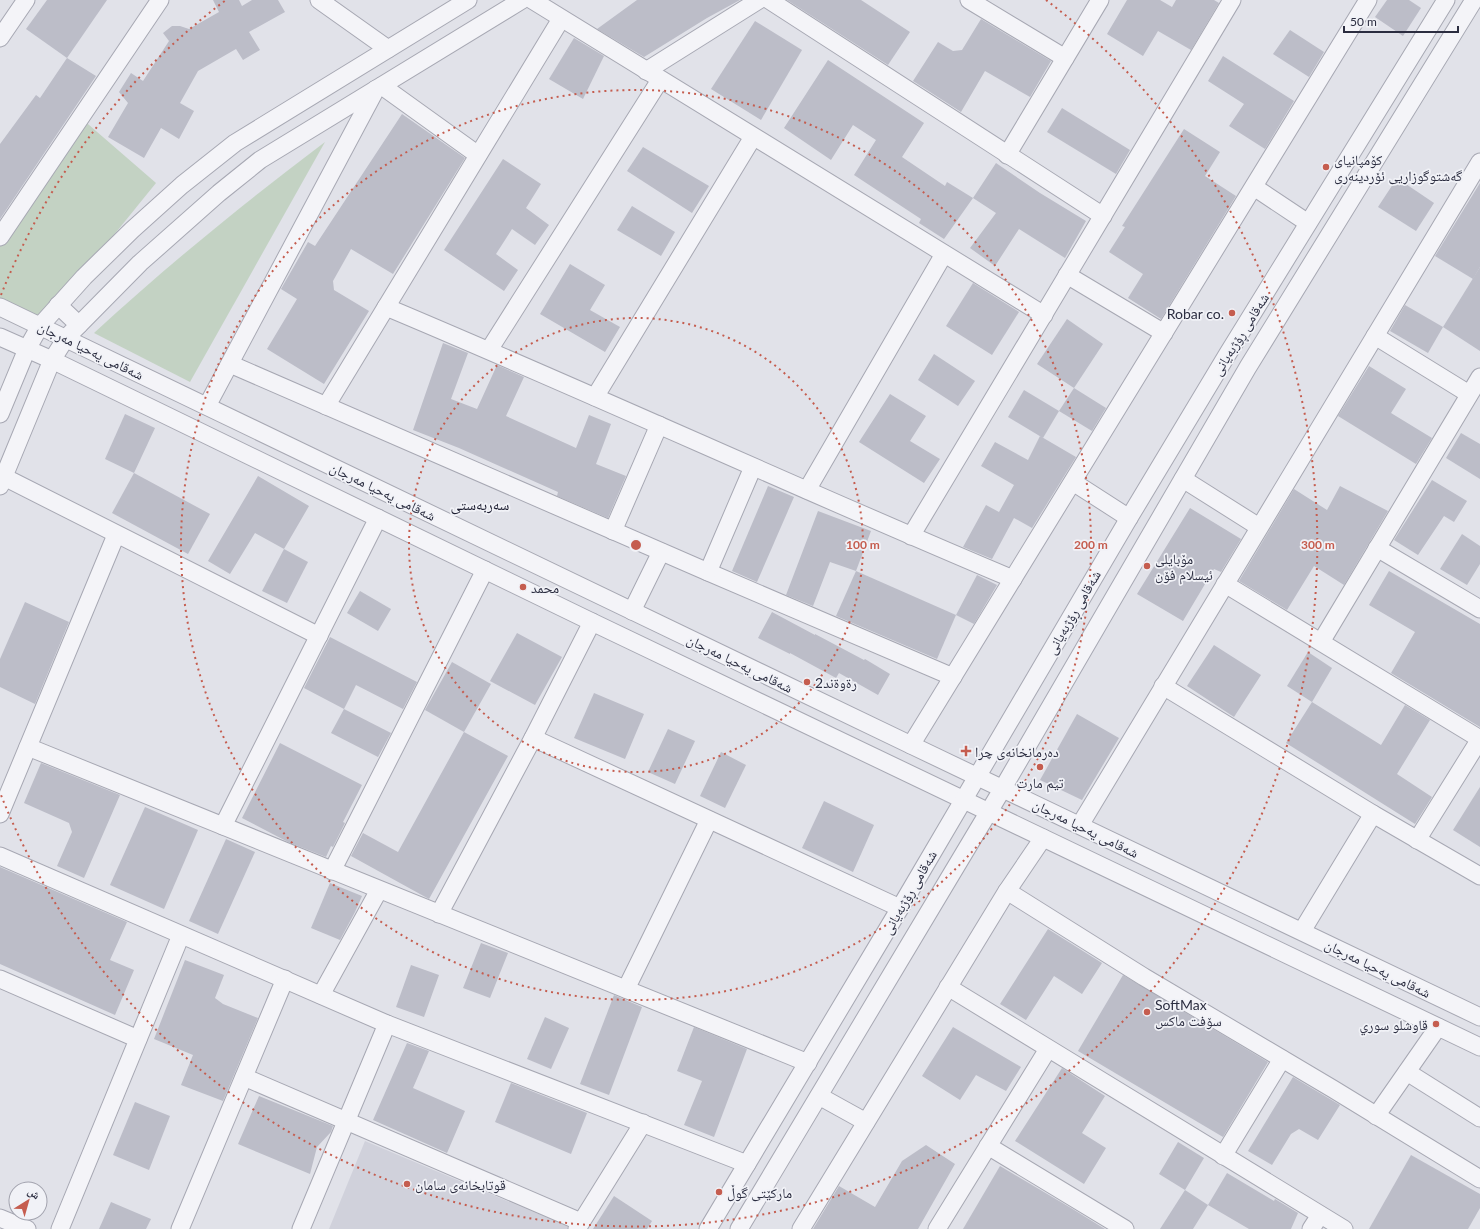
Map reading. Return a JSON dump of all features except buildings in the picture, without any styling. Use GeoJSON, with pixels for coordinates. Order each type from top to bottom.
{"type":"FeatureCollection","features":[{"type":"Feature","properties":{"kind":"street"},"geometry":{"type":"LineString","coordinates":[[0,38],[26,0]]}},
{"type":"Feature","properties":{"kind":"street"},"geometry":{"type":"LineString","coordinates":[[319,0],[388,49]]}},
{"type":"Feature","properties":{"kind":"street"},"geometry":{"type":"LineString","coordinates":[[0,414],[27,349],[40,326],[84,277],[132,230],[182,185],[235,143],[468,0]]}},
{"type":"Feature","properties":{"kind":"street"},"geometry":{"type":"LineString","coordinates":[[319,636],[116,535],[2,482],[52,360],[66,338],[140,262],[179,227],[260,160],[522,0]]}},
{"type":"Feature","properties":{"kind":"street"},"geometry":{"type":"LineString","coordinates":[[532,0],[1044,315]]}},
{"type":"Feature","properties":{"kind":"street"},"geometry":{"type":"LineString","coordinates":[[646,71],[759,0]]}},
{"type":"Feature","properties":{"kind":"street"},"geometry":{"type":"LineString","coordinates":[[769,0],[1006,155],[1103,216]]}},
{"type":"Feature","properties":{"kind":"street"},"geometry":{"type":"LineString","coordinates":[[969,0],[1065,58]]}},
{"type":"Feature","properties":{"kind":"street"},"geometry":{"type":"LineString","coordinates":[[1006,155],[1100,0]]}},
{"type":"Feature","properties":{"kind":"street"},"geometry":{"type":"LineString","coordinates":[[911,536],[1232,0]]}},
{"type":"Feature","properties":{"kind":"street"},"geometry":{"type":"LineString","coordinates":[[912,745],[1368,0]]}},
{"type":"Feature","properties":{"kind":"street","name":"شەقامی ڕۆژبەیانی"},"geometry":{"type":"LineString","coordinates":[[712,1223],[900,908],[1129,518],[1227,355],[1446,0]]}},
{"type":"Feature","properties":{"kind":"street","name":"شەقامی ڕۆژبەیانی"},"geometry":{"type":"LineString","coordinates":[[739,1229],[989,812],[1248,367],[1474,0]]}},
{"type":"Feature","properties":{"kind":"street"},"geometry":{"type":"LineString","coordinates":[[0,237],[157,1]]}},
{"type":"Feature","properties":{"kind":"street"},"geometry":{"type":"LineString","coordinates":[[326,406],[561,19]]}},
{"type":"Feature","properties":{"kind":"street"},"geometry":{"type":"LineString","coordinates":[[489,350],[660,80]]}},
{"type":"Feature","properties":{"kind":"street"},"geometry":{"type":"LineString","coordinates":[[379,88],[478,155]]}},
{"type":"Feature","properties":{"kind":"street"},"geometry":{"type":"LineString","coordinates":[[207,406],[379,88]]}},
{"type":"Feature","properties":{"kind":"street"},"geometry":{"type":"LineString","coordinates":[[595,397],[753,137]]}},
{"type":"Feature","properties":{"kind":"street"},"geometry":{"type":"LineString","coordinates":[[1080,825],[1480,162]]}},
{"type":"Feature","properties":{"kind":"street"},"geometry":{"type":"LineString","coordinates":[[1254,187],[1308,223]]}},
{"type":"Feature","properties":{"kind":"street"},"geometry":{"type":"LineString","coordinates":[[806,490],[944,254]]}},
{"type":"Feature","properties":{"kind":"street"},"geometry":{"type":"LineString","coordinates":[[1067,275],[1164,333]]}},
{"type":"Feature","properties":{"kind":"street"},"geometry":{"type":"LineString","coordinates":[[58,305],[79,325]]}},
{"type":"Feature","properties":{"kind":"street","name":"شەقامی یەحیا مەرجان"},"geometry":{"type":"LineString","coordinates":[[0,307],[1480,1017]]}},
{"type":"Feature","properties":{"kind":"street"},"geometry":{"type":"LineString","coordinates":[[386,307],[489,350],[753,467],[1013,579]]}},
{"type":"Feature","properties":{"kind":"street"},"geometry":{"type":"LineString","coordinates":[[1375,336],[1469,394]]}},
{"type":"Feature","properties":{"kind":"street","name":"شەقامی یەحیا مەرجان"},"geometry":{"type":"LineString","coordinates":[[0,337],[52,360],[592,622],[1480,1047]]}},
{"type":"Feature","properties":{"kind":"street"},"geometry":{"type":"LineString","coordinates":[[1227,355],[1248,367]]}},
{"type":"Feature","properties":{"kind":"street"},"geometry":{"type":"LineString","coordinates":[[230,364],[661,552],[953,677]]}},
{"type":"Feature","properties":{"kind":"street"},"geometry":{"type":"LineString","coordinates":[[18,370],[44,381]]}},
{"type":"Feature","properties":{"kind":"street"},"geometry":{"type":"LineString","coordinates":[[1321,642],[1480,377]]}},
{"type":"Feature","properties":{"kind":"street"},"geometry":{"type":"LineString","coordinates":[[614,531],[659,425]]}},
{"type":"Feature","properties":{"kind":"street"},"geometry":{"type":"LineString","coordinates":[[708,572],[753,467]]}},
{"type":"Feature","properties":{"kind":"street"},"geometry":{"type":"LineString","coordinates":[[1183,479],[1259,528]]}},
{"type":"Feature","properties":{"kind":"street"},"geometry":{"type":"LineString","coordinates":[[1073,482],[1129,518]]}},
{"type":"Feature","properties":{"kind":"street"},"geometry":{"type":"LineString","coordinates":[[224,826],[378,518]]}},
{"type":"Feature","properties":{"kind":"street"},"geometry":{"type":"LineString","coordinates":[[0,814],[116,535]]}},
{"type":"Feature","properties":{"kind":"street"},"geometry":{"type":"LineString","coordinates":[[1377,548],[1477,602]]}},
{"type":"Feature","properties":{"kind":"street"},"geometry":{"type":"LineString","coordinates":[[632,611],[661,552]]}},
{"type":"Feature","properties":{"kind":"street"},"geometry":{"type":"LineString","coordinates":[[528,591],[541,567]]}},
{"type":"Feature","properties":{"kind":"street"},"geometry":{"type":"LineString","coordinates":[[332,870],[485,570]]}},
{"type":"Feature","properties":{"kind":"street"},"geometry":{"type":"LineString","coordinates":[[1226,584],[1480,739],[1417,840]]}},
{"type":"Feature","properties":{"kind":"street"},"geometry":{"type":"LineString","coordinates":[[439,914],[592,622]]}},
{"type":"Feature","properties":{"kind":"street"},"geometry":{"type":"LineString","coordinates":[[1163,686],[1373,814],[1480,876]]}},
{"type":"Feature","properties":{"kind":"street"},"geometry":{"type":"LineString","coordinates":[[532,738],[900,908]]}},
{"type":"Feature","properties":{"kind":"street"},"geometry":{"type":"LineString","coordinates":[[28,747],[808,1063]]}},
{"type":"Feature","properties":{"kind":"street"},"geometry":{"type":"LineString","coordinates":[[1302,931],[1373,814]]}},
{"type":"Feature","properties":{"kind":"street"},"geometry":{"type":"LineString","coordinates":[[626,989],[709,820]]}},
{"type":"Feature","properties":{"kind":"street"},"geometry":{"type":"LineString","coordinates":[[801,1229],[1007,891],[1043,838]]}},
{"type":"Feature","properties":{"kind":"street"},"geometry":{"type":"LineString","coordinates":[[0,856],[387,1024],[747,1164]]}},
{"type":"Feature","properties":{"kind":"street"},"geometry":{"type":"LineString","coordinates":[[321,995],[379,890]]}},
{"type":"Feature","properties":{"kind":"street"},"geometry":{"type":"LineString","coordinates":[[1007,891],[1144,977],[1480,1179]]}},
{"type":"Feature","properties":{"kind":"street"},"geometry":{"type":"LineString","coordinates":[[60,1229],[181,935]]}},
{"type":"Feature","properties":{"kind":"street"},"geometry":{"type":"LineString","coordinates":[[1367,993],[1379,968]]}},
{"type":"Feature","properties":{"kind":"street"},"geometry":{"type":"LineString","coordinates":[[0,979],[138,1039]]}},
{"type":"Feature","properties":{"kind":"street"},"geometry":{"type":"LineString","coordinates":[[180,1229],[286,979]]}},
{"type":"Feature","properties":{"kind":"street"},"geometry":{"type":"LineString","coordinates":[[948,987],[1344,1229]]}},
{"type":"Feature","properties":{"kind":"street"},"geometry":{"type":"LineString","coordinates":[[301,1229],[387,1024]]}},
{"type":"Feature","properties":{"kind":"street"},"geometry":{"type":"LineString","coordinates":[[1376,1116],[1438,1027]]}},
{"type":"Feature","properties":{"kind":"street"},"geometry":{"type":"LineString","coordinates":[[937,1229],[1048,1049]]}},
{"type":"Feature","properties":{"kind":"street"},"geometry":{"type":"LineString","coordinates":[[1223,1156],[1282,1059]]}},
{"type":"Feature","properties":{"kind":"street"},"geometry":{"type":"LineString","coordinates":[[1407,1072],[1480,1118]]}},
{"type":"Feature","properties":{"kind":"street"},"geometry":{"type":"LineString","coordinates":[[244,1077],[579,1225],[643,1123]]}},
{"type":"Feature","properties":{"kind":"street"},"geometry":{"type":"LineString","coordinates":[[819,1096],[866,1122]]}},
{"type":"Feature","properties":{"kind":"street"},"geometry":{"type":"LineString","coordinates":[[988,1146],[1125,1229]]}},
{"type":"Feature","properties":{"kind":"street"},"geometry":{"type":"LineString","coordinates":[[1311,1229],[1320,1215]]}},
{"type":"Feature","properties":{"kind":"street"},"geometry":{"type":"LineString","coordinates":[[0,1218],[27,1229]]}},
{"type":"Feature","properties":{"kind":"street"},"geometry":{"type":"LineString","coordinates":[[712,1223],[739,1229]]}},
{"type":"Feature","properties":{"kind":"shaded area","name":"قوتابخانەی سامان"},"geometry":{"type":"Polygon","coordinates":[[[365,1141],[569,1227],[568,1229],[329,1229],[365,1141]]]}},
{"type":"Feature","properties":{"kind":"green space"},"geometry":{"type":"Polygon","coordinates":[[[81,118],[156,183],[40,326],[0,307],[0,237],[81,118]]]}},
{"type":"Feature","properties":{"kind":"green space"},"geometry":{"type":"Polygon","coordinates":[[[325,142],[190,382],[94,333],[207,234],[325,142]]]}},
{"type":"Feature","properties":{"kind":"place","name":"کۆمپانیای گەشتوگوزاریی ئۆردینەری"},"geometry":{"type":"Point","coordinates":[1326,167]}},
{"type":"Feature","properties":{"kind":"place","name":"Robar co."},"geometry":{"type":"Point","coordinates":[1232,313]}},
{"type":"Feature","properties":{"kind":"place","name":"مۆبایلی ئیسلام فۆن"},"geometry":{"type":"Point","coordinates":[1147,566]}},
{"type":"Feature","properties":{"kind":"place","name":"محمد"},"geometry":{"type":"Point","coordinates":[523,587]}},
{"type":"Feature","properties":{"kind":"place","name":"رةوةند2"},"geometry":{"type":"Point","coordinates":[807,682]}},
{"type":"Feature","properties":{"kind":"place","name":"دەرمانخانەی چرا"},"geometry":{"type":"Point","coordinates":[966,751]}},
{"type":"Feature","properties":{"kind":"place","name":"تیم مارت"},"geometry":{"type":"Point","coordinates":[1040,767]}},
{"type":"Feature","properties":{"kind":"place","name":"SoftMax سۆفت ماکس"},"geometry":{"type":"Point","coordinates":[1147,1012]}},
{"type":"Feature","properties":{"kind":"place","name":"قاوشلو سوري"},"geometry":{"type":"Point","coordinates":[1436,1024]}},
{"type":"Feature","properties":{"kind":"place","name":"قوتابخانەی سامان"},"geometry":{"type":"Point","coordinates":[407,1184]}},
{"type":"Feature","properties":{"kind":"place","name":"مارکێتی گوڵ"},"geometry":{"type":"Point","coordinates":[719,1192]}},
{"type":"Feature","properties":{"kind":"district","name":"سه‌ربه‌ستی"},"geometry":{"type":"Point","coordinates":[480,504]}}]}
